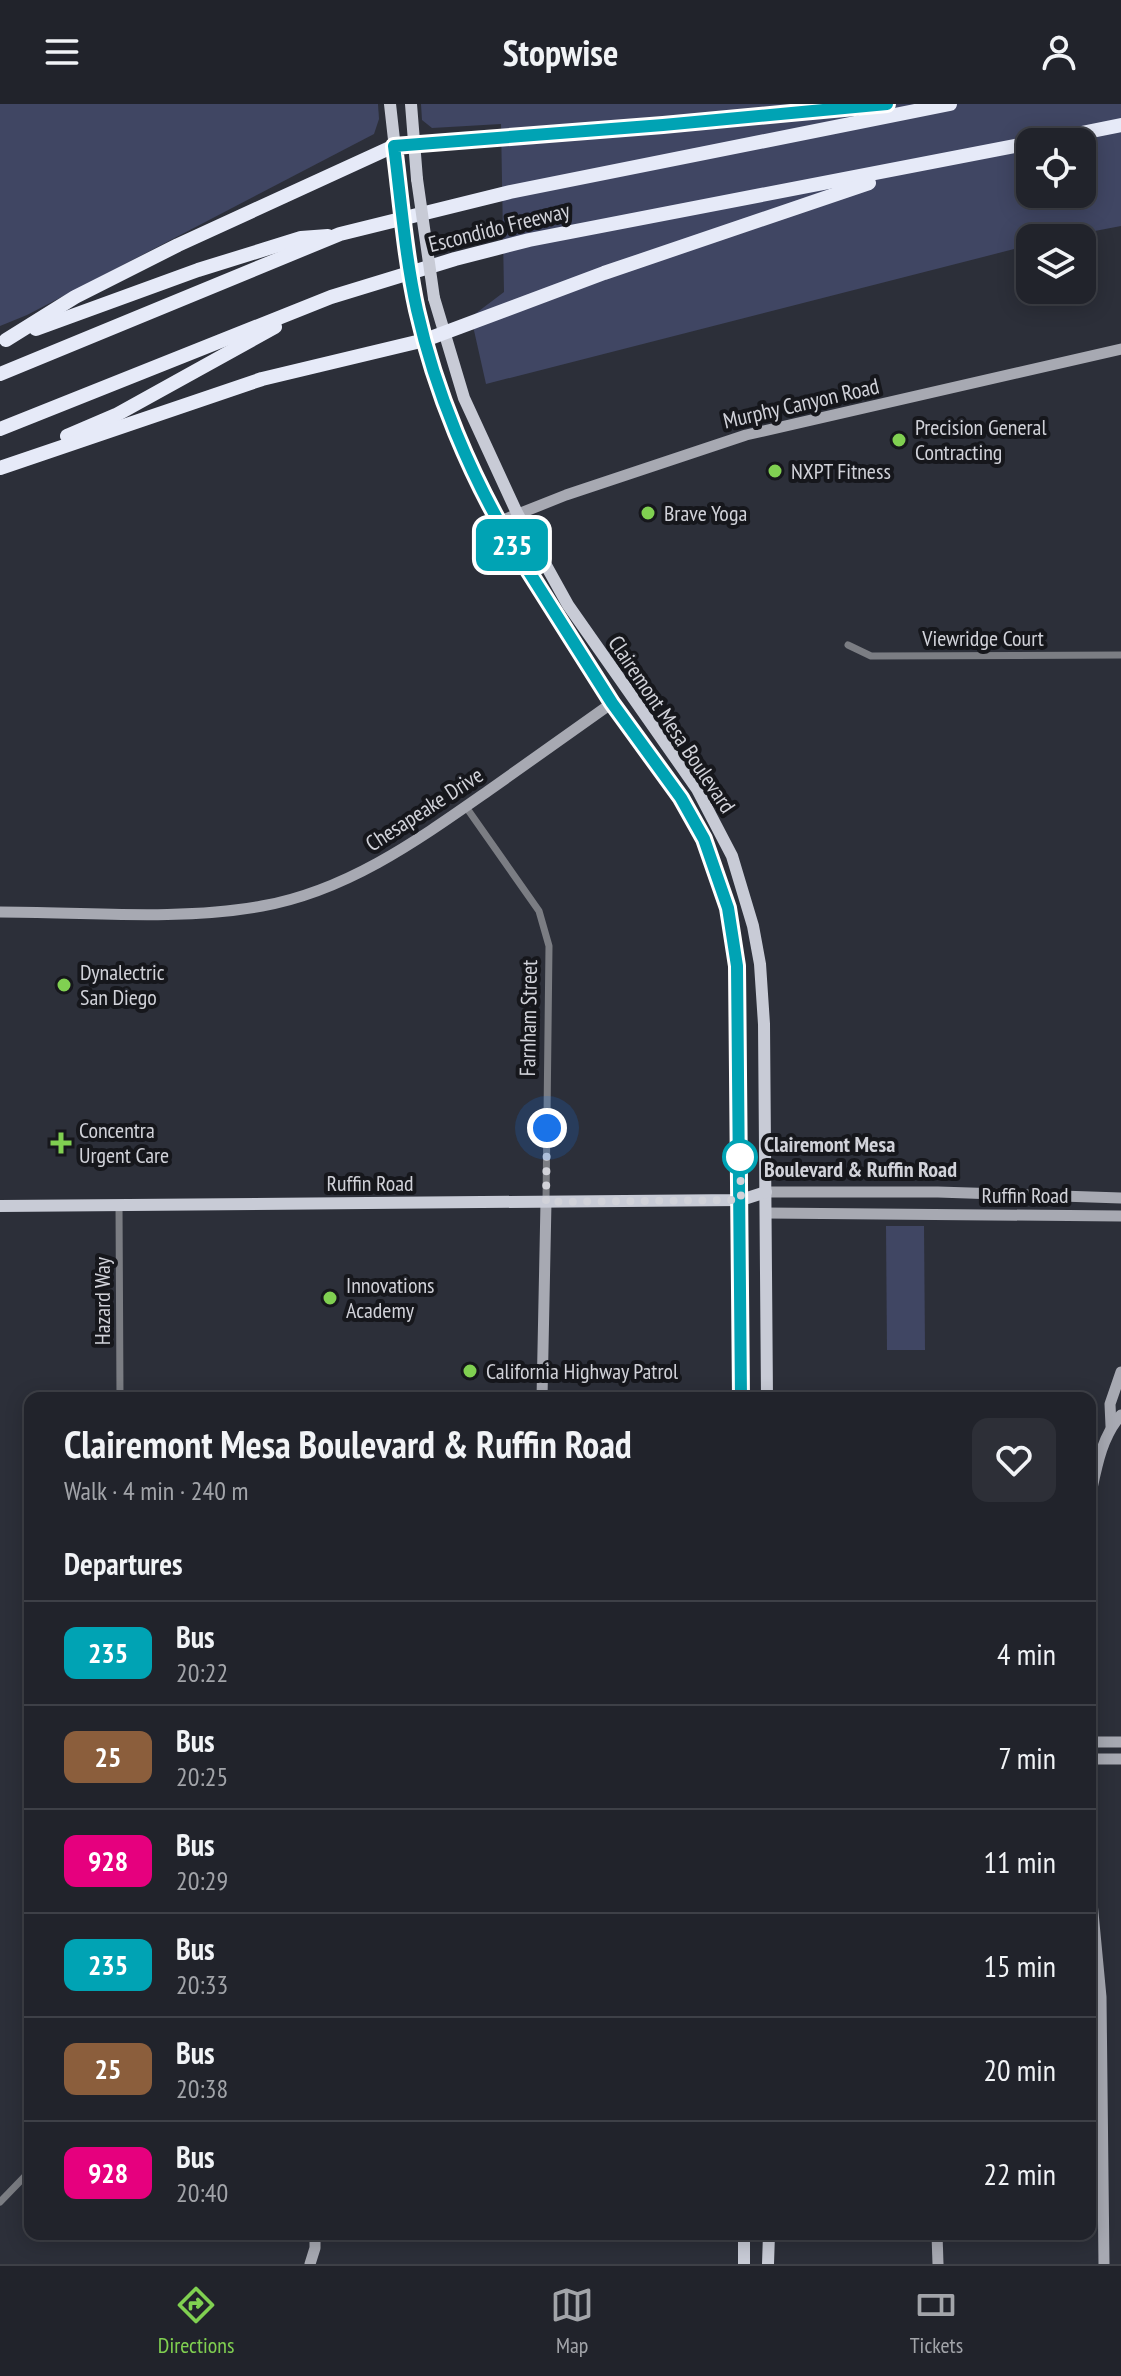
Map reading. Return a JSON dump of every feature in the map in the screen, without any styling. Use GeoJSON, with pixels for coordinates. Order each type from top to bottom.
{"type":"FeatureCollection","features":[{"type":"Feature","properties":{"kind":"highway"},"geometry":{"type":"LineString","coordinates":[[3,341],[75,297],[166,251],[394,146],[887,104]]}},
{"type":"Feature","properties":{"kind":"highway","name":"Escondido Freeway"},"geometry":{"type":"LineString","coordinates":[[0,374],[340,234],[510,192],[950,104]]}},
{"type":"Feature","properties":{"kind":"highway"},"geometry":{"type":"LineString","coordinates":[[1096,130],[1121,125]]}},
{"type":"Feature","properties":{"kind":"highway","name":"Escondido Freeway"},"geometry":{"type":"LineString","coordinates":[[0,429],[331,297],[455,259],[529,240],[1016,146]]}},
{"type":"Feature","properties":{"kind":"highway"},"geometry":{"type":"LineString","coordinates":[[0,466],[262,379],[425,340],[658,254],[923,165]]}},
{"type":"Feature","properties":{"kind":"highway"},"geometry":{"type":"LineString","coordinates":[[3,341],[198,270],[301,238],[340,234]]}},
{"type":"Feature","properties":{"kind":"highway"},"geometry":{"type":"LineString","coordinates":[[0,466],[116,415],[331,297]]}},
{"type":"Feature","properties":{"kind":"main road","name":"Clairemont Mesa Boulevard"},"geometry":{"type":"LineString","coordinates":[[390,104],[415,299],[445,404],[498,522],[612,703],[681,798],[713,860],[728,908],[737,966],[741,1392]]}},
{"type":"Feature","properties":{"kind":"main road","name":"Clairemont Mesa Boulevard"},"geometry":{"type":"LineString","coordinates":[[411,104],[417,179],[434,298],[464,398],[517,513],[568,605],[697,789],[732,856],[753,926],[760,964],[764,1024],[767,1392]]}},
{"type":"Feature","properties":{"kind":"main road","name":"Murphy Canyon Road"},"geometry":{"type":"LineString","coordinates":[[498,522],[746,435],[1121,349]]}},
{"type":"Feature","properties":{"kind":"main road","name":"Chesapeake Drive"},"geometry":{"type":"LineString","coordinates":[[0,912],[179,912],[265,906],[361,873],[402,851],[612,703]]}},
{"type":"Feature","properties":{"kind":"main road","name":"Ruffin Road"},"geometry":{"type":"LineString","coordinates":[[0,1206],[741,1200],[766,1192],[938,1192],[1121,1198]]}},
{"type":"Feature","properties":{"kind":"main road","name":"Ruffin Road"},"geometry":{"type":"LineString","coordinates":[[741,1200],[766,1213],[1121,1216]]}},
{"type":"Feature","properties":{"kind":"main road","name":"Farnham Street"},"geometry":{"type":"LineString","coordinates":[[542,1392],[546,1202]]}},
{"type":"Feature","properties":{"kind":"main road"},"geometry":{"type":"LineString","coordinates":[[1096,1471],[1111,1426],[1110,1404],[1121,1372]]}},
{"type":"Feature","properties":{"kind":"main road"},"geometry":{"type":"LineString","coordinates":[[1111,1426],[1121,1415]]}},
{"type":"Feature","properties":{"kind":"main road"},"geometry":{"type":"LineString","coordinates":[[1096,1742],[1121,1742]]}},
{"type":"Feature","properties":{"kind":"main road"},"geometry":{"type":"LineString","coordinates":[[1096,1759],[1121,1759]]}},
{"type":"Feature","properties":{"kind":"main road"},"geometry":{"type":"LineString","coordinates":[[1096,1944],[1101,1997],[1104,2264]]}},
{"type":"Feature","properties":{"kind":"main road"},"geometry":{"type":"LineString","coordinates":[[310,2264],[315,2240]]}},
{"type":"Feature","properties":{"kind":"main road"},"geometry":{"type":"LineString","coordinates":[[744,2240],[744,2264]]}},
{"type":"Feature","properties":{"kind":"main road"},"geometry":{"type":"LineString","coordinates":[[768,2264],[769,2240]]}},
{"type":"Feature","properties":{"kind":"main road"},"geometry":{"type":"LineString","coordinates":[[937,2240],[938,2264]]}},
{"type":"Feature","properties":{"kind":"street","name":"Viewridge Court"},"geometry":{"type":"LineString","coordinates":[[848,645],[871,656],[1121,655]]}},
{"type":"Feature","properties":{"kind":"street","name":"Farnham Street"},"geometry":{"type":"LineString","coordinates":[[466,807],[539,911],[549,946],[546,1202]]}},
{"type":"Feature","properties":{"kind":"street","name":"Hazard Way"},"geometry":{"type":"LineString","coordinates":[[119,1204],[120,1392]]}},
{"type":"Feature","properties":{"kind":"street"},"geometry":{"type":"LineString","coordinates":[[0,2202],[24,2177]]}},
{"type":"Feature","properties":{"kind":"shaded area"},"geometry":{"type":"Polygon","coordinates":[[[0,104],[378,104],[379,119],[374,134],[27,315],[0,326],[0,104]]]}},
{"type":"Feature","properties":{"kind":"shaded area"},"geometry":{"type":"Polygon","coordinates":[[[421,104],[1121,104],[1121,226],[1096,231],[1096,224],[1016,224],[1016,249],[486,384],[471,317],[504,292],[501,124],[432,128],[422,120],[421,104]]]}},
{"type":"Feature","properties":{"kind":"shaded area"},"geometry":{"type":"Polygon","coordinates":[[[886,1226],[924,1226],[925,1350],[887,1350],[886,1226]]]}},
{"type":"Feature","properties":{"kind":"bus line","name":"235"},"geometry":{"type":"LineString","coordinates":[[741,1392],[737,966],[728,908],[713,860],[681,798],[612,703],[498,522],[445,404],[417,308],[394,146],[887,104]]}},
{"type":"Feature","properties":{"kind":"place","name":"Precision General Contracting"},"geometry":{"type":"Point","coordinates":[899,440]}},
{"type":"Feature","properties":{"kind":"place","name":"NXPT Fitness"},"geometry":{"type":"Point","coordinates":[775,471]}},
{"type":"Feature","properties":{"kind":"place","name":"Brave Yoga"},"geometry":{"type":"Point","coordinates":[648,513]}},
{"type":"Feature","properties":{"kind":"place","name":"Dynalectric San Diego"},"geometry":{"type":"Point","coordinates":[64,985]}},
{"type":"Feature","properties":{"kind":"place","name":"Concentra Urgent Care"},"geometry":{"type":"Point","coordinates":[61,1143]}},
{"type":"Feature","properties":{"kind":"place","name":"Clairemont Mesa Boulevard & Ruffin Road"},"geometry":{"type":"Point","coordinates":[740,1157]}},
{"type":"Feature","properties":{"kind":"place","name":"Innovations Academy"},"geometry":{"type":"Point","coordinates":[330,1298]}},
{"type":"Feature","properties":{"kind":"place","name":"California Highway Patrol"},"geometry":{"type":"Point","coordinates":[470,1371]}},
{"type":"Feature","properties":{"kind":"route"},"geometry":{"type":"LineString","coordinates":[[547,1128],[546,1202],[741,1200],[740,1152],[740,1157]]}}]}
